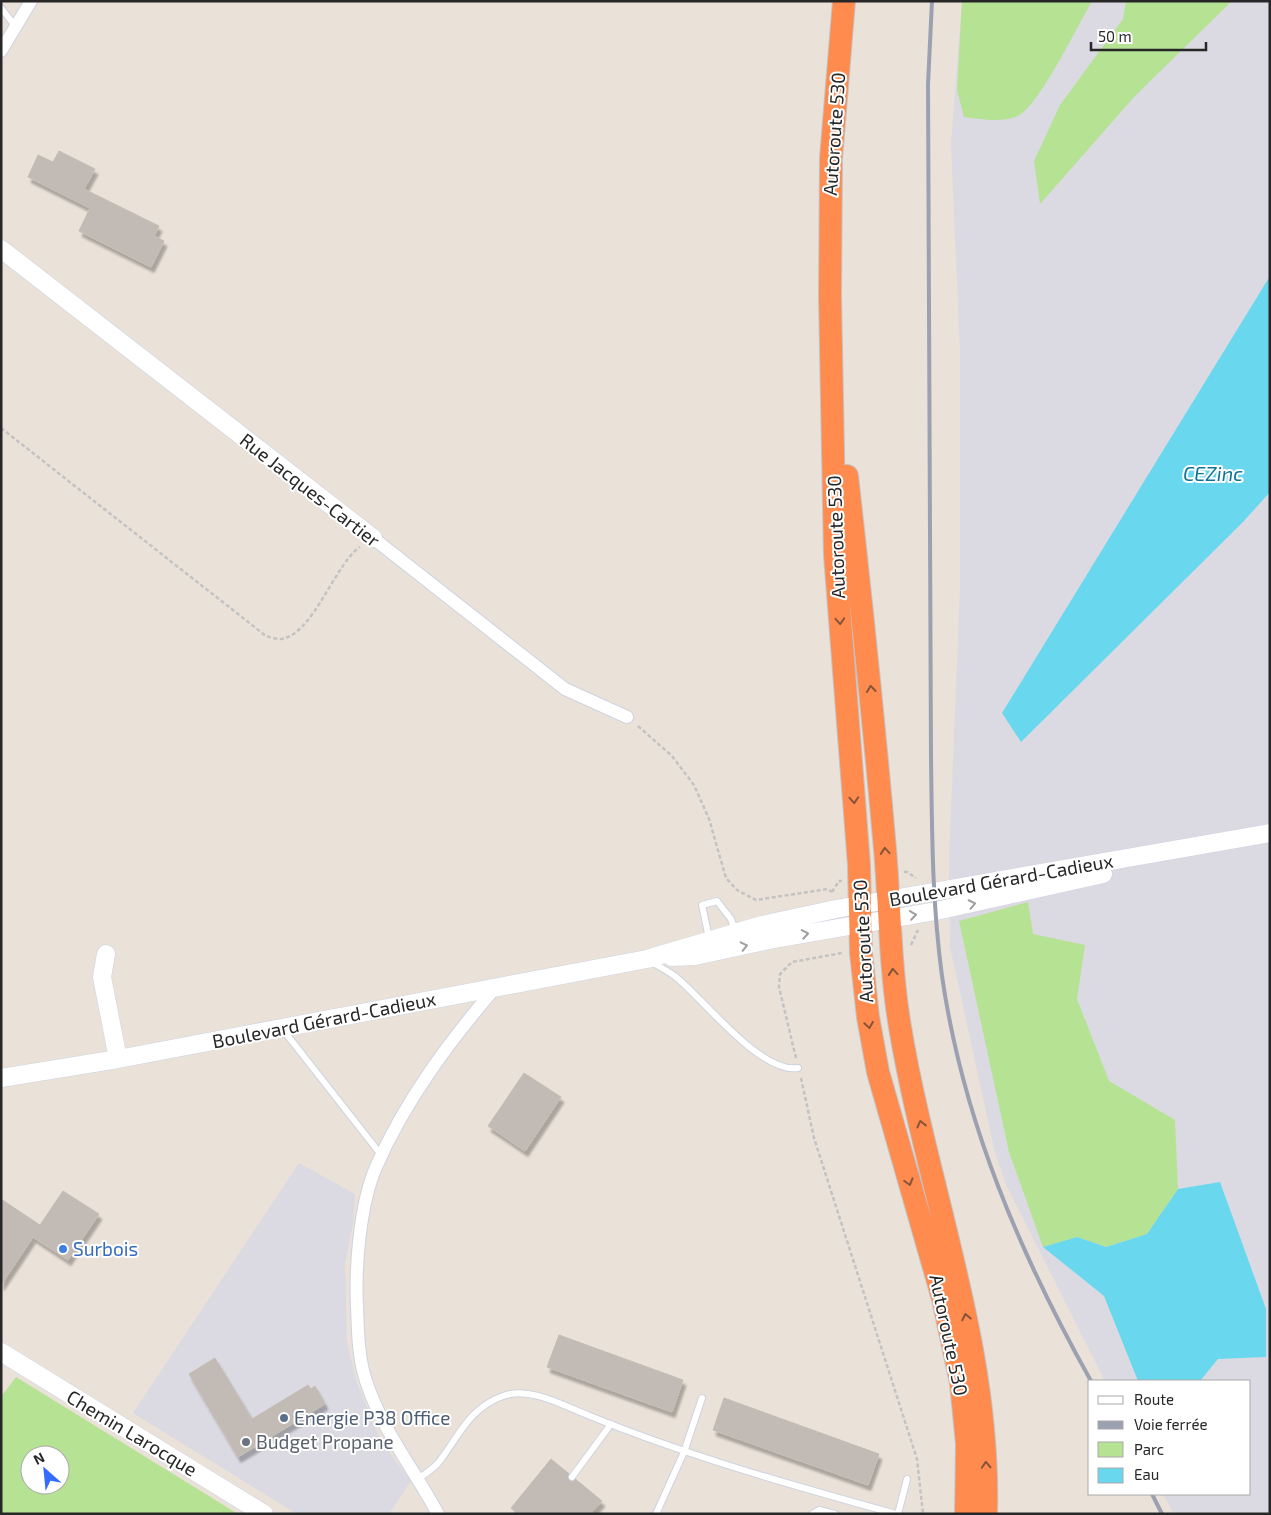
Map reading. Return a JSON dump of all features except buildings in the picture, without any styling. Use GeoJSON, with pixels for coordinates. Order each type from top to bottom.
{"type":"FeatureCollection","features":[{"type":"Feature","properties":{"kind":"highway","name":"Autoroute 530"},"geometry":{"type":"LineString","coordinates":[[844,1],[830,183],[835,555],[858,856],[866,1000],[876,1067],[943,1299],[961,1383],[967,1444],[966,1514]]}},
{"type":"Feature","properties":{"kind":"highway","name":"Autoroute 530"},"geometry":{"type":"LineString","coordinates":[[832,356],[868,668],[895,992],[906,1060],[975,1364],[984,1437],[986,1514]]}},
{"type":"Feature","properties":{"kind":"main road","name":"Rue Jacques-Cartier"},"geometry":{"type":"LineString","coordinates":[[1,249],[373,538]]}},
{"type":"Feature","properties":{"kind":"main road","name":"Boulevard Gérard-Cadieux"},"geometry":{"type":"LineString","coordinates":[[1,1078],[118,1059],[647,959],[736,932],[889,909],[1007,896],[1270,833]]}},
{"type":"Feature","properties":{"kind":"main road","name":"Boulevard Gérard-Cadieux"},"geometry":{"type":"LineString","coordinates":[[647,959],[694,956],[860,914]]}},
{"type":"Feature","properties":{"kind":"main road"},"geometry":{"type":"LineString","coordinates":[[106,954],[102,977],[118,1059]]}},
{"type":"Feature","properties":{"kind":"main road","name":"Chemin Larocque"},"geometry":{"type":"LineString","coordinates":[[1,1352],[264,1514]]}},
{"type":"Feature","properties":{"kind":"street"},"geometry":{"type":"LineString","coordinates":[[1,51],[31,1]]}},
{"type":"Feature","properties":{"kind":"street","name":"Rue Jacques-Cartier"},"geometry":{"type":"LineString","coordinates":[[373,538],[565,690],[627,717]]}},
{"type":"Feature","properties":{"kind":"street"},"geometry":{"type":"LineString","coordinates":[[438,1514],[385,1425],[367,1383],[358,1341],[356,1274],[366,1205],[376,1168],[422,1080],[458,1030],[495,988]]}},
{"type":"Feature","properties":{"kind":"lane"},"geometry":{"type":"LineString","coordinates":[[1,8],[16,27]]}},
{"type":"Feature","properties":{"kind":"lane"},"geometry":{"type":"LineString","coordinates":[[709,939],[702,905],[718,901],[731,919],[736,932]]}},
{"type":"Feature","properties":{"kind":"lane"},"geometry":{"type":"LineString","coordinates":[[647,959],[676,977],[722,1022],[765,1058],[786,1069],[798,1068]]}},
{"type":"Feature","properties":{"kind":"lane"},"geometry":{"type":"LineString","coordinates":[[281,1028],[382,1156]]}},
{"type":"Feature","properties":{"kind":"lane"},"geometry":{"type":"LineString","coordinates":[[418,1479],[438,1463],[460,1428],[477,1409],[511,1393],[531,1395],[554,1401],[718,1464],[897,1514],[907,1480]]}},
{"type":"Feature","properties":{"kind":"lane"},"geometry":{"type":"LineString","coordinates":[[656,1514],[684,1452],[702,1398]]}},
{"type":"Feature","properties":{"kind":"lane"},"geometry":{"type":"LineString","coordinates":[[572,1477],[611,1424]]}},
{"type":"Feature","properties":{"kind":"lane"},"geometry":{"type":"LineString","coordinates":[[812,1514],[819,1510],[835,1514]]}},
{"type":"Feature","properties":{"kind":"path"},"geometry":{"type":"LineString","coordinates":[[1,428],[266,636],[281,639],[295,633],[317,608],[349,555],[373,538]]}},
{"type":"Feature","properties":{"kind":"path"},"geometry":{"type":"LineString","coordinates":[[640,728],[672,756],[694,785],[709,819],[726,878],[737,890],[756,900],[828,889],[832,892],[839,881]]}},
{"type":"Feature","properties":{"kind":"path"},"geometry":{"type":"LineString","coordinates":[[845,952],[792,962],[784,967],[780,974],[779,988],[814,1138],[917,1460],[923,1514]]}},
{"type":"Feature","properties":{"kind":"shaded area"},"geometry":{"type":"Polygon","coordinates":[[[962,1],[1270,1],[1270,1514],[1174,1514],[1164,1495],[1251,1495],[1251,1380],[1104,1380],[1007,1187],[995,1153],[950,947],[949,860],[960,589],[960,351],[951,144],[962,1]]]}},
{"type":"Feature","properties":{"kind":"shaded area"},"geometry":{"type":"Polygon","coordinates":[[[299,1163],[355,1194],[353,1223],[345,1264],[347,1343],[357,1383],[382,1443],[411,1481],[389,1514],[297,1514],[133,1413],[299,1163]]]}},
{"type":"Feature","properties":{"kind":"green space"},"geometry":{"type":"Polygon","coordinates":[[[962,1],[1092,1],[1058,64],[1027,109],[1018,116],[999,120],[964,117],[957,90],[962,1]]]}},
{"type":"Feature","properties":{"kind":"green space"},"geometry":{"type":"Polygon","coordinates":[[[1126,1],[1232,1],[1135,96],[1040,204],[1034,161],[1060,105],[1123,19],[1126,1]]]}},
{"type":"Feature","properties":{"kind":"green space"},"geometry":{"type":"Polygon","coordinates":[[[1028,902],[1033,934],[1085,945],[1077,999],[1109,1081],[1175,1120],[1178,1189],[1147,1234],[1106,1247],[1077,1237],[1043,1247],[1009,1152],[959,921],[1028,902]]]}},
{"type":"Feature","properties":{"kind":"green space"},"geometry":{"type":"Polygon","coordinates":[[[16,1377],[238,1514],[1,1514],[1,1397],[16,1377]]]}},
{"type":"Feature","properties":{"kind":"water","name":"CEZinc"},"geometry":{"type":"Polygon","coordinates":[[[1270,276],[1270,492],[1243,522],[1021,742],[1002,713],[1270,276]]]}},
{"type":"Feature","properties":{"kind":"water"},"geometry":{"type":"Polygon","coordinates":[[[1220,1182],[1266,1309],[1266,1357],[1218,1359],[1201,1380],[1138,1380],[1104,1296],[1043,1247],[1077,1237],[1106,1247],[1147,1234],[1178,1189],[1220,1182]]]}},
{"type":"Feature","properties":{"kind":"railway"},"geometry":{"type":"LineString","coordinates":[[932,1],[928,84],[931,757],[933,866],[942,976],[964,1083],[998,1185],[1041,1285],[1090,1380]]}},
{"type":"Feature","properties":{"kind":"railway"},"geometry":{"type":"LineString","coordinates":[[1152,1495],[1162,1514]]}},
{"type":"Feature","properties":{"kind":"place","name":"Surbois"},"geometry":{"type":"Point","coordinates":[63,1249]}},
{"type":"Feature","properties":{"kind":"place","name":"Energie P38 Office"},"geometry":{"type":"Point","coordinates":[284,1418]}},
{"type":"Feature","properties":{"kind":"place","name":"Budget Propane"},"geometry":{"type":"Point","coordinates":[246,1442]}}]}
